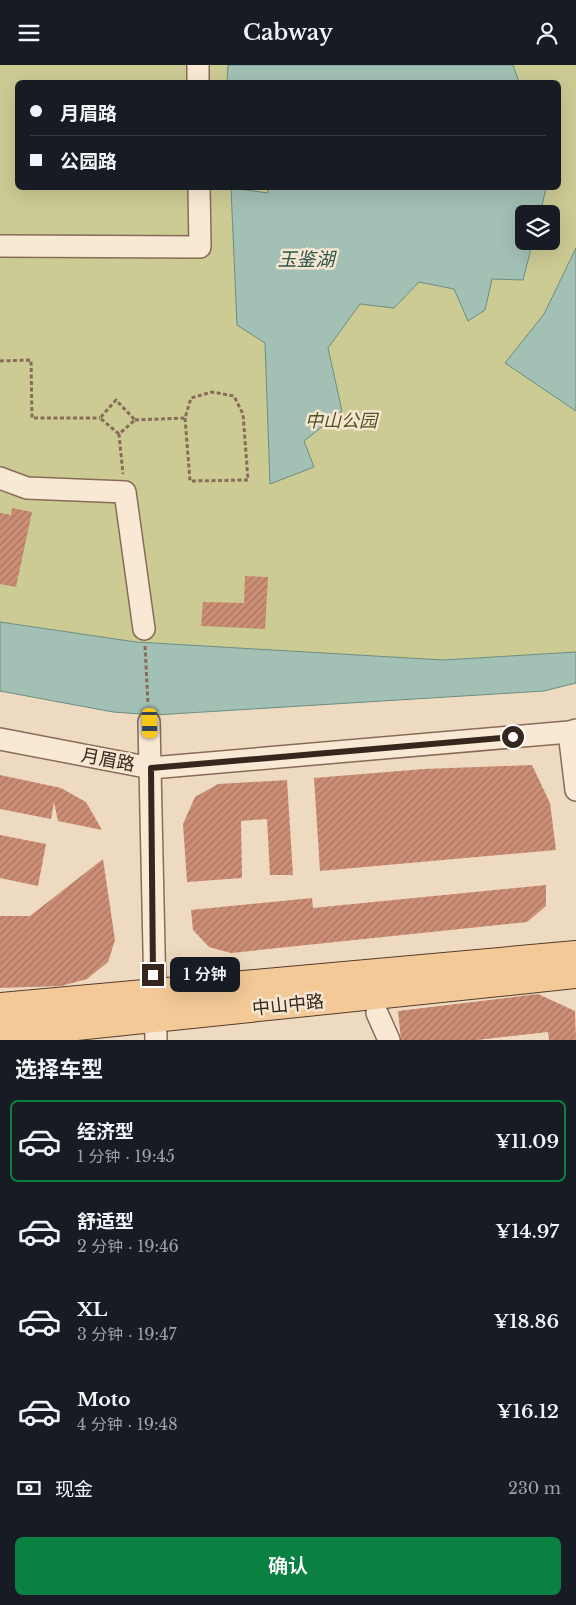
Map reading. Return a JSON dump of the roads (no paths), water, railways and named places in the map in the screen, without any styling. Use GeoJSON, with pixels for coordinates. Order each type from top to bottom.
{"type":"FeatureCollection","features":[{"type":"Feature","properties":{"kind":"main road","name":"中山中路"},"geometry":{"type":"LineString","coordinates":[[0,1007],[155,1018],[576,955]]}},
{"type":"Feature","properties":{"kind":"main road","name":"中山中路"},"geometry":{"type":"LineString","coordinates":[[0,1034],[576,974]]}},
{"type":"Feature","properties":{"kind":"street"},"geometry":{"type":"LineString","coordinates":[[198,65],[198,80]]}},
{"type":"Feature","properties":{"kind":"street"},"geometry":{"type":"LineString","coordinates":[[0,246],[200,247],[199,190]]}},
{"type":"Feature","properties":{"kind":"street"},"geometry":{"type":"LineString","coordinates":[[0,479],[27,488],[125,493],[144,629]]}},
{"type":"Feature","properties":{"kind":"street"},"geometry":{"type":"LineString","coordinates":[[150,723],[155,1018]]}},
{"type":"Feature","properties":{"kind":"street"},"geometry":{"type":"LineString","coordinates":[[572,731],[576,790]]}},
{"type":"Feature","properties":{"kind":"street","name":"月眉路"},"geometry":{"type":"LineString","coordinates":[[0,739],[151,768],[572,731]]}},
{"type":"Feature","properties":{"kind":"street"},"geometry":{"type":"LineString","coordinates":[[377,1013],[388,1040]]}},
{"type":"Feature","properties":{"kind":"water"},"geometry":{"type":"Polygon","coordinates":[[[228,65],[513,65],[518,80],[227,80],[228,65]]]}},
{"type":"Feature","properties":{"kind":"water","name":"玉鉴湖"},"geometry":{"type":"Polygon","coordinates":[[[231,190],[268,193],[268,190],[546,190],[542,205],[515,205],[515,250],[531,250],[523,280],[492,279],[485,310],[468,321],[454,289],[419,282],[394,308],[360,304],[328,348],[342,411],[304,441],[314,467],[270,484],[265,343],[237,325],[231,190]]]}},
{"type":"Feature","properties":{"kind":"water"},"geometry":{"type":"Polygon","coordinates":[[[576,248],[576,411],[505,363],[544,314],[576,248]]]}},
{"type":"Feature","properties":{"kind":"water"},"geometry":{"type":"Polygon","coordinates":[[[0,622],[136,642],[443,660],[576,652],[576,683],[544,691],[155,715],[113,712],[0,691],[0,622]]]}},
{"type":"Feature","properties":{"kind":"park label","name":"中山公园"},"geometry":{"type":"Point","coordinates":[341,421]}}]}
